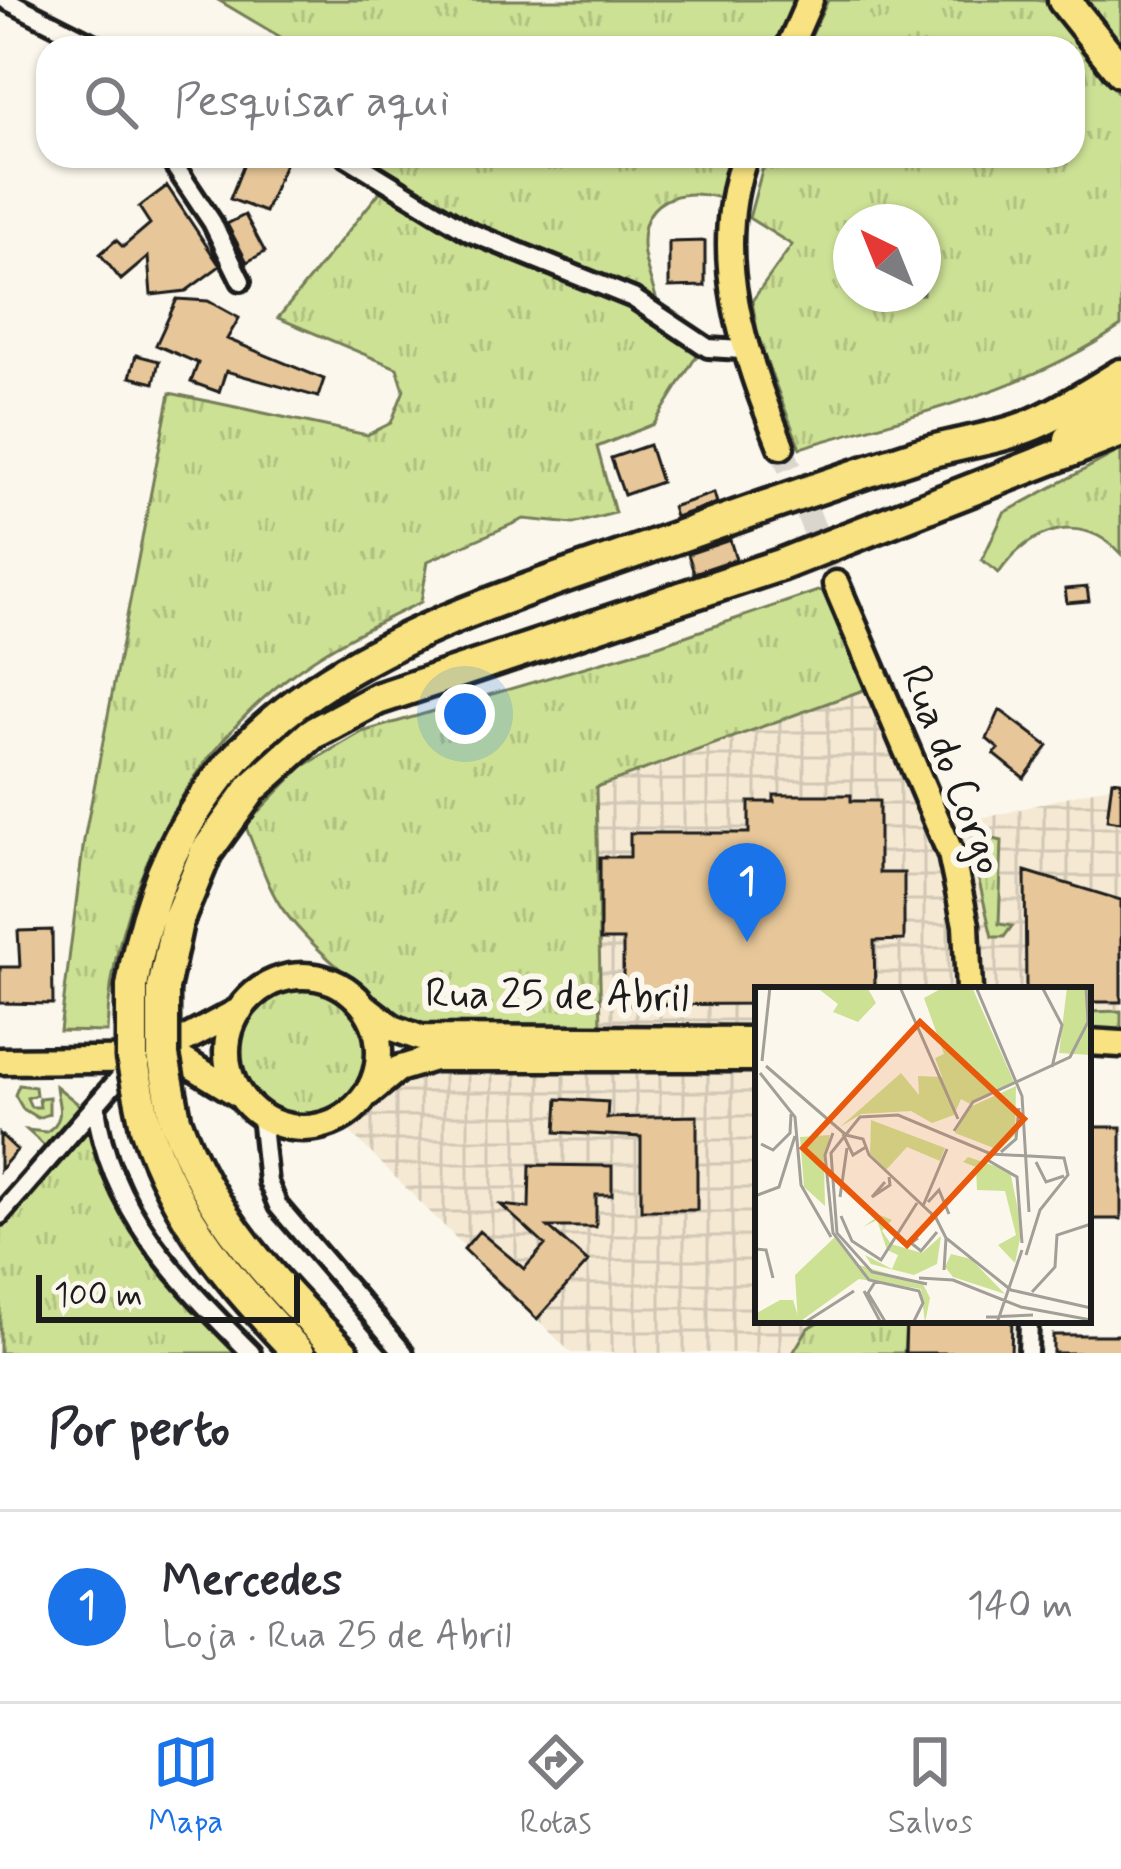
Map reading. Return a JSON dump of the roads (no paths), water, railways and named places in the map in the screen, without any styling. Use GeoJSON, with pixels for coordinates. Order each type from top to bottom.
{"type":"FeatureCollection","features":[{"type":"Feature","properties":{"kind":"highway"},"geometry":{"type":"LineString","coordinates":[[1064,0],[1121,71]]}},
{"type":"Feature","properties":{"kind":"highway"},"geometry":{"type":"LineString","coordinates":[[961,440],[1121,353]]}},
{"type":"Feature","properties":{"kind":"highway"},"geometry":{"type":"LineString","coordinates":[[343,1353],[224,1221],[188,1157],[160,1123],[132,1058],[147,988],[147,910],[162,868],[205,794],[256,732],[334,673],[492,602],[961,440],[1030,426],[1121,375]]}},
{"type":"Feature","properties":{"kind":"highway"},"geometry":{"type":"LineString","coordinates":[[1046,458],[1121,404]]}},
{"type":"Feature","properties":{"kind":"highway"},"geometry":{"type":"LineString","coordinates":[[147,988],[206,852],[252,788],[312,734],[377,699],[842,542],[1121,431]]}},
{"type":"Feature","properties":{"kind":"highway"},"geometry":{"type":"LineString","coordinates":[[160,1123],[159,1167],[192,1229],[299,1353]]}},
{"type":"Feature","properties":{"kind":"main road"},"geometry":{"type":"LineString","coordinates":[[794,36],[810,0]]}},
{"type":"Feature","properties":{"kind":"main road"},"geometry":{"type":"LineString","coordinates":[[743,168],[730,248],[742,350],[781,446]]}},
{"type":"Feature","properties":{"kind":"main road","name":"Rua do Corgo"},"geometry":{"type":"LineString","coordinates":[[836,584],[951,854],[966,925],[969,987]]}},
{"type":"Feature","properties":{"kind":"main road"},"geometry":{"type":"LineString","coordinates":[[0,1046],[182,1041],[239,1010],[277,981],[300,976],[324,979],[364,1005],[380,1049],[367,1094],[351,1112],[307,1129],[261,1116],[240,1095],[181,1058],[0,1061]]}},
{"type":"Feature","properties":{"kind":"main road","name":"Rua 25 de Abril"},"geometry":{"type":"LineString","coordinates":[[364,1005],[393,1028],[420,1038],[755,1040]]}},
{"type":"Feature","properties":{"kind":"main road"},"geometry":{"type":"LineString","coordinates":[[239,1010],[227,1053],[240,1095]]}},
{"type":"Feature","properties":{"kind":"main road"},"geometry":{"type":"LineString","coordinates":[[1091,1042],[1121,1044]]}},
{"type":"Feature","properties":{"kind":"main road","name":"Rua 25 de Abril"},"geometry":{"type":"LineString","coordinates":[[367,1094],[398,1069],[434,1058],[755,1058]]}},
{"type":"Feature","properties":{"kind":"main road"},"geometry":{"type":"LineString","coordinates":[[1091,1058],[1121,1060]]}},
{"type":"Feature","properties":{"kind":"street"},"geometry":{"type":"LineString","coordinates":[[5,0],[77,36]]}},
{"type":"Feature","properties":{"kind":"street"},"geometry":{"type":"LineString","coordinates":[[176,168],[212,222],[241,281]]}},
{"type":"Feature","properties":{"kind":"street"},"geometry":{"type":"LineString","coordinates":[[365,168],[469,232],[633,298],[708,348],[742,350]]}},
{"type":"Feature","properties":{"kind":"street"},"geometry":{"type":"LineString","coordinates":[[0,1215],[135,1060]]}},
{"type":"Feature","properties":{"kind":"street"},"geometry":{"type":"LineString","coordinates":[[96,1107],[118,1189],[138,1222],[169,1271],[250,1353]]}},
{"type":"Feature","properties":{"kind":"street"},"geometry":{"type":"LineString","coordinates":[[261,1116],[268,1182],[278,1206],[404,1353]]}},
{"type":"Feature","properties":{"kind":"street"},"geometry":{"type":"LineString","coordinates":[[1028,1353],[1029,1323]]}},
{"type":"Feature","properties":{"kind":"tunnel"},"geometry":{"type":"LineString","coordinates":[[781,446],[836,584]]}},
{"type":"Feature","properties":{"kind":"place","name":"Mercedes"},"geometry":{"type":"Point","coordinates":[747,942]}}]}
